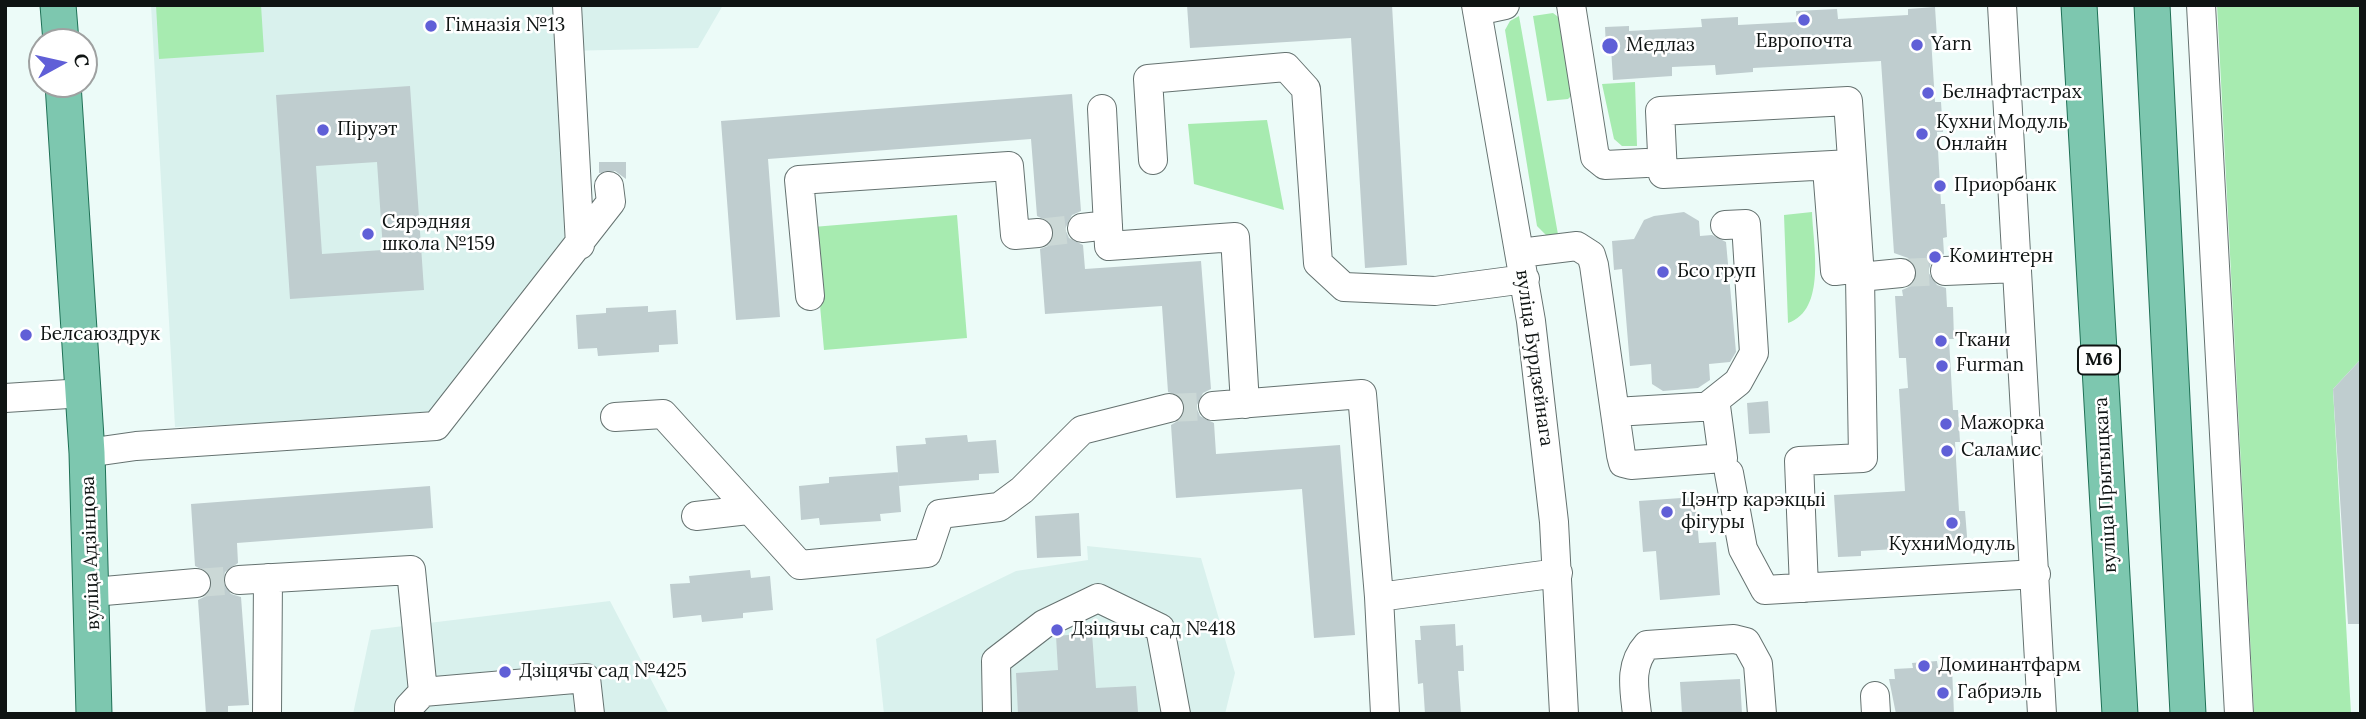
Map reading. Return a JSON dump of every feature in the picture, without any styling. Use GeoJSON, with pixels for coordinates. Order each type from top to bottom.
{"type":"FeatureCollection","features":[{"type":"Feature","properties":{"kind":"main road"},"geometry":{"type":"LineString","coordinates":[[58,5],[60,28]]}},
{"type":"Feature","properties":{"kind":"main road","name":"вуліца Прытыцкага"},"geometry":{"type":"LineString","coordinates":[[2079,5],[2120,714]]}},
{"type":"Feature","properties":{"kind":"main road"},"geometry":{"type":"LineString","coordinates":[[2152,5],[2188,714]]}},
{"type":"Feature","properties":{"kind":"main road","name":"вуліца Адзінцова"},"geometry":{"type":"LineString","coordinates":[[64,98],[87,453],[93,592],[94,714]]}},
{"type":"Feature","properties":{"kind":"street"},"geometry":{"type":"LineString","coordinates":[[567,5],[580,244]]}},
{"type":"Feature","properties":{"kind":"street"},"geometry":{"type":"LineString","coordinates":[[1571,5],[1595,157],[1605,165],[1646,163]]}},
{"type":"Feature","properties":{"kind":"street"},"geometry":{"type":"LineString","coordinates":[[2002,5],[2042,714]]}},
{"type":"Feature","properties":{"kind":"street"},"geometry":{"type":"LineString","coordinates":[[2201,5],[2239,714]]}},
{"type":"Feature","properties":{"kind":"street","name":"вуліца Бурдзейнага"},"geometry":{"type":"LineString","coordinates":[[1486,7],[1548,464],[1558,573],[1564,714]]}},
{"type":"Feature","properties":{"kind":"street"},"geometry":{"type":"LineString","coordinates":[[1153,160],[1148,79],[1286,67],[1306,89],[1318,263],[1344,287],[1435,291],[1522,266],[1577,246],[1591,256],[1615,412],[1623,463],[1631,466],[1723,458],[1716,406],[1615,412]]}},
{"type":"Feature","properties":{"kind":"street"},"geometry":{"type":"LineString","coordinates":[[1804,588],[1799,461],[1863,458],[1860,273],[1847,102],[1660,111],[1663,174],[1851,164]]}},
{"type":"Feature","properties":{"kind":"street"},"geometry":{"type":"LineString","coordinates":[[1102,109],[1095,227],[1109,246],[1235,237],[1245,404]]}},
{"type":"Feature","properties":{"kind":"street"},"geometry":{"type":"LineString","coordinates":[[810,296],[799,180],[1009,166],[1015,235],[1038,233]]}},
{"type":"Feature","properties":{"kind":"street"},"geometry":{"type":"LineString","coordinates":[[1828,181],[1835,271],[1901,273]]}},
{"type":"Feature","properties":{"kind":"street"},"geometry":{"type":"LineString","coordinates":[[87,453],[136,446],[436,426],[611,202],[609,186]]}},
{"type":"Feature","properties":{"kind":"street"},"geometry":{"type":"LineString","coordinates":[[1709,405],[1738,382],[1754,353],[1746,224],[1725,225]]}},
{"type":"Feature","properties":{"kind":"street"},"geometry":{"type":"LineString","coordinates":[[1945,271],[2017,268]]}},
{"type":"Feature","properties":{"kind":"street"},"geometry":{"type":"LineString","coordinates":[[19,397],[84,393]]}},
{"type":"Feature","properties":{"kind":"street"},"geometry":{"type":"LineString","coordinates":[[1213,406],[1362,394],[1379,597],[1385,714]]}},
{"type":"Feature","properties":{"kind":"street"},"geometry":{"type":"LineString","coordinates":[[615,417],[663,414],[800,565],[927,553],[940,514],[999,507],[1022,490],[1082,430],[1170,408]]}},
{"type":"Feature","properties":{"kind":"street"},"geometry":{"type":"LineString","coordinates":[[1730,473],[1743,549],[1755,577],[1765,590],[2036,574]]}},
{"type":"Feature","properties":{"kind":"street"},"geometry":{"type":"LineString","coordinates":[[696,516],[748,510]]}},
{"type":"Feature","properties":{"kind":"street"},"geometry":{"type":"LineString","coordinates":[[239,580],[411,570],[416,703],[586,678],[590,714]]}},
{"type":"Feature","properties":{"kind":"street"},"geometry":{"type":"LineString","coordinates":[[1379,597],[1558,573]]}},
{"type":"Feature","properties":{"kind":"street"},"geometry":{"type":"LineString","coordinates":[[267,714],[268,578]]}},
{"type":"Feature","properties":{"kind":"street"},"geometry":{"type":"LineString","coordinates":[[93,592],[196,583]]}},
{"type":"Feature","properties":{"kind":"street"},"geometry":{"type":"LineString","coordinates":[[997,714],[996,661],[1044,624],[1098,598],[1160,628],[1176,714]]}},
{"type":"Feature","properties":{"kind":"street"},"geometry":{"type":"LineString","coordinates":[[1637,714],[1634,680],[1636,657],[1647,645],[1734,639],[1746,642],[1758,664],[1762,714]]}},
{"type":"Feature","properties":{"kind":"shaded area","name":"Сярэдняя школа №159"},"geometry":{"type":"Polygon","coordinates":[[[151,5],[723,5],[698,48],[564,51],[572,242],[435,416],[175,427],[151,5]]]}},
{"type":"Feature","properties":{"kind":"shaded area","name":"Дзіцячы сад №418"},"geometry":{"type":"Polygon","coordinates":[[[1087,546],[1201,558],[1235,673],[1225,714],[884,714],[876,639],[1016,571],[1088,560],[1087,546]]]}},
{"type":"Feature","properties":{"kind":"shaded area","name":"Дзіцячы сад №425"},"geometry":{"type":"Polygon","coordinates":[[[610,601],[669,714],[353,714],[371,630],[610,601]]]}},
{"type":"Feature","properties":{"kind":"green space"},"geometry":{"type":"Polygon","coordinates":[[[156,5],[261,5],[264,52],[159,59],[156,5]]]}},
{"type":"Feature","properties":{"kind":"green space"},"geometry":{"type":"Polygon","coordinates":[[[2217,5],[2361,5],[2361,359],[2333,389],[2351,714],[2254,714],[2217,5]]]}},
{"type":"Feature","properties":{"kind":"green space"},"geometry":{"type":"Polygon","coordinates":[[[1553,13],[1561,19],[1573,94],[1568,99],[1547,101],[1533,16],[1553,13]]]}},
{"type":"Feature","properties":{"kind":"green space"},"geometry":{"type":"Polygon","coordinates":[[[1519,16],[1559,240],[1550,239],[1537,226],[1505,30],[1510,21],[1519,16]]]}},
{"type":"Feature","properties":{"kind":"green space"},"geometry":{"type":"Polygon","coordinates":[[[1635,82],[1637,146],[1622,146],[1614,139],[1602,84],[1635,82]]]}},
{"type":"Feature","properties":{"kind":"green space"},"geometry":{"type":"Polygon","coordinates":[[[1267,120],[1284,210],[1194,184],[1188,124],[1267,120]]]}},
{"type":"Feature","properties":{"kind":"green space"},"geometry":{"type":"Polygon","coordinates":[[[1812,212],[1815,258],[1813,291],[1800,316],[1788,323],[1784,215],[1812,212]]]}},
{"type":"Feature","properties":{"kind":"green space"},"geometry":{"type":"Polygon","coordinates":[[[957,215],[967,338],[824,350],[813,227],[957,215]]]}},
{"type":"Feature","properties":{"kind":"building"},"geometry":{"type":"Polygon","coordinates":[[[1187,5],[1392,5],[1407,265],[1365,268],[1351,38],[1190,48],[1187,5]]]}},
{"type":"Feature","properties":{"kind":"building"},"geometry":{"type":"Polygon","coordinates":[[[1935,7],[1937,38],[1931,38],[1935,102],[1941,102],[1943,132],[1937,132],[1941,204],[1945,204],[1947,237],[1943,238],[1944,254],[1931,263],[1928,272],[1937,285],[1946,288],[1947,307],[1953,307],[1954,339],[1949,339],[1953,410],[1958,410],[1960,442],[1955,442],[1959,511],[1965,511],[1968,549],[1933,551],[1932,547],[1861,551],[1861,556],[1838,557],[1834,495],[1905,491],[1899,389],[1908,388],[1906,358],[1899,358],[1895,296],[1903,296],[1902,290],[1911,286],[1918,272],[1908,258],[1894,253],[1881,61],[1753,68],[1753,72],[1716,75],[1715,65],[1672,67],[1672,76],[1613,80],[1611,48],[1606,48],[1605,27],[1629,26],[1629,31],[1702,27],[1701,19],[1738,17],[1738,25],[1797,22],[1796,11],[1837,9],[1838,19],[1908,15],[1908,9],[1935,7]]]}},
{"type":"Feature","properties":{"kind":"building"},"geometry":{"type":"Polygon","coordinates":[[[410,86],[424,290],[290,299],[276,95],[410,86]],[[377,162],[316,166],[322,254],[383,250],[377,162]]]}},
{"type":"Feature","properties":{"kind":"building"},"geometry":{"type":"Polygon","coordinates":[[[1072,94],[1081,211],[1072,215],[1065,229],[1069,238],[1083,245],[1085,269],[1201,261],[1211,389],[1203,393],[1196,407],[1200,416],[1214,423],[1216,454],[1340,445],[1355,635],[1314,638],[1302,489],[1176,498],[1171,425],[1181,419],[1185,405],[1180,396],[1168,392],[1162,306],[1045,314],[1040,249],[1048,246],[1055,232],[1051,223],[1037,216],[1031,139],[768,159],[780,317],[736,320],[721,121],[1072,94]]]}},
{"type":"Feature","properties":{"kind":"building"},"geometry":{"type":"Polygon","coordinates":[[[599,162],[626,162],[626,179],[615,171],[599,173],[599,162]]]}},
{"type":"Feature","properties":{"kind":"building"},"geometry":{"type":"Polygon","coordinates":[[[1684,212],[1699,221],[1700,236],[1712,235],[1726,242],[1736,352],[1730,362],[1709,364],[1710,380],[1698,388],[1663,391],[1652,384],[1651,364],[1630,366],[1622,269],[1614,270],[1612,241],[1634,239],[1644,220],[1684,212]]]}},
{"type":"Feature","properties":{"kind":"building"},"geometry":{"type":"Polygon","coordinates":[[[648,306],[648,312],[676,310],[678,344],[659,345],[659,352],[598,356],[597,348],[578,349],[576,315],[606,313],[606,308],[648,306]]]}},
{"type":"Feature","properties":{"kind":"building"},"geometry":{"type":"Polygon","coordinates":[[[2361,359],[2361,624],[2348,624],[2333,389],[2361,359]]]}},
{"type":"Feature","properties":{"kind":"building"},"geometry":{"type":"Polygon","coordinates":[[[1768,401],[1770,433],[1749,434],[1747,403],[1768,401]]]}},
{"type":"Feature","properties":{"kind":"building"},"geometry":{"type":"Polygon","coordinates":[[[967,435],[968,442],[996,440],[999,473],[979,474],[979,480],[899,486],[896,446],[926,444],[925,438],[967,435]]]}},
{"type":"Feature","properties":{"kind":"building"},"geometry":{"type":"Polygon","coordinates":[[[898,472],[901,512],[880,514],[881,521],[820,525],[819,518],[801,520],[799,486],[829,483],[829,477],[898,472]]]}},
{"type":"Feature","properties":{"kind":"building"},"geometry":{"type":"Polygon","coordinates":[[[430,486],[433,528],[237,543],[238,563],[225,572],[223,582],[231,594],[241,597],[249,705],[228,706],[228,714],[206,714],[198,600],[206,596],[213,582],[209,573],[195,566],[191,504],[430,486]]]}},
{"type":"Feature","properties":{"kind":"building"},"geometry":{"type":"Polygon","coordinates":[[[1695,497],[1699,543],[1716,542],[1720,595],[1660,600],[1656,551],[1643,552],[1639,501],[1695,497]]]}},
{"type":"Feature","properties":{"kind":"building"},"geometry":{"type":"Polygon","coordinates":[[[1079,513],[1081,556],[1037,558],[1035,516],[1079,513]]]}},
{"type":"Feature","properties":{"kind":"building"},"geometry":{"type":"Polygon","coordinates":[[[750,570],[751,578],[770,576],[773,610],[743,613],[743,618],[702,622],[701,615],[673,618],[670,584],[690,583],[689,576],[750,570]]]}},
{"type":"Feature","properties":{"kind":"building"},"geometry":{"type":"Polygon","coordinates":[[[1455,624],[1456,646],[1463,645],[1464,671],[1458,671],[1461,714],[1425,714],[1423,683],[1418,684],[1415,640],[1421,640],[1420,626],[1455,624]]]}},
{"type":"Feature","properties":{"kind":"building"},"geometry":{"type":"Polygon","coordinates":[[[1092,633],[1096,688],[1136,686],[1138,712],[1018,714],[1016,673],[1058,670],[1056,636],[1092,633]]]}},
{"type":"Feature","properties":{"kind":"building"},"geometry":{"type":"Polygon","coordinates":[[[1937,661],[1938,668],[1952,668],[1954,714],[1896,714],[1889,679],[1895,679],[1894,669],[1913,668],[1912,663],[1937,661]]]}},
{"type":"Feature","properties":{"kind":"building"},"geometry":{"type":"Polygon","coordinates":[[[1740,679],[1742,714],[1682,714],[1680,682],[1740,679]]]}},
{"type":"Feature","properties":{"kind":"tunnel"},"geometry":{"type":"LineString","coordinates":[[1038,233],[1082,228]]}},
{"type":"Feature","properties":{"kind":"tunnel"},"geometry":{"type":"LineString","coordinates":[[1901,273],[1945,271]]}},
{"type":"Feature","properties":{"kind":"tunnel"},"geometry":{"type":"LineString","coordinates":[[1169,408],[1213,406]]}},
{"type":"Feature","properties":{"kind":"tunnel"},"geometry":{"type":"LineString","coordinates":[[196,583],[239,580]]}},
{"type":"Feature","properties":{"kind":"place","name":"Европочта"},"geometry":{"type":"Point","coordinates":[1804,20]}},
{"type":"Feature","properties":{"kind":"place","name":"Гімназія №13"},"geometry":{"type":"Point","coordinates":[431,26]}},
{"type":"Feature","properties":{"kind":"place","name":"Yarn"},"geometry":{"type":"Point","coordinates":[1917,45]}},
{"type":"Feature","properties":{"kind":"place","name":"Медлаз"},"geometry":{"type":"Point","coordinates":[1610,46]}},
{"type":"Feature","properties":{"kind":"place","name":"Белнафтастрах"},"geometry":{"type":"Point","coordinates":[1928,93]}},
{"type":"Feature","properties":{"kind":"place","name":"Піруэт"},"geometry":{"type":"Point","coordinates":[323,130]}},
{"type":"Feature","properties":{"kind":"place","name":"Кухни Модуль Онлайн"},"geometry":{"type":"Point","coordinates":[1922,134]}},
{"type":"Feature","properties":{"kind":"place","name":"Приорбанк"},"geometry":{"type":"Point","coordinates":[1940,186]}},
{"type":"Feature","properties":{"kind":"place","name":"Сярэдняя школа №159"},"geometry":{"type":"Point","coordinates":[368,234]}},
{"type":"Feature","properties":{"kind":"place","name":"Коминтерн"},"geometry":{"type":"Point","coordinates":[1935,257]}},
{"type":"Feature","properties":{"kind":"place","name":"Бсо груп"},"geometry":{"type":"Point","coordinates":[1663,272]}},
{"type":"Feature","properties":{"kind":"place","name":"Белсаюздрук"},"geometry":{"type":"Point","coordinates":[26,335]}},
{"type":"Feature","properties":{"kind":"place","name":"Ткани"},"geometry":{"type":"Point","coordinates":[1941,341]}},
{"type":"Feature","properties":{"kind":"place","name":"Furman"},"geometry":{"type":"Point","coordinates":[1942,366]}},
{"type":"Feature","properties":{"kind":"place","name":"Мажорка"},"geometry":{"type":"Point","coordinates":[1946,424]}},
{"type":"Feature","properties":{"kind":"place","name":"Саламис"},"geometry":{"type":"Point","coordinates":[1947,451]}},
{"type":"Feature","properties":{"kind":"place","name":"Цэнтр карэкцыі фігуры"},"geometry":{"type":"Point","coordinates":[1667,512]}},
{"type":"Feature","properties":{"kind":"place","name":"КухниМодуль"},"geometry":{"type":"Point","coordinates":[1952,523]}},
{"type":"Feature","properties":{"kind":"place","name":"Дзіцячы сад №418"},"geometry":{"type":"Point","coordinates":[1057,630]}},
{"type":"Feature","properties":{"kind":"place","name":"Доминантфарм"},"geometry":{"type":"Point","coordinates":[1924,666]}},
{"type":"Feature","properties":{"kind":"place","name":"Дзіцячы сад №425"},"geometry":{"type":"Point","coordinates":[505,672]}},
{"type":"Feature","properties":{"kind":"place","name":"Габриэль"},"geometry":{"type":"Point","coordinates":[1943,693]}}]}
